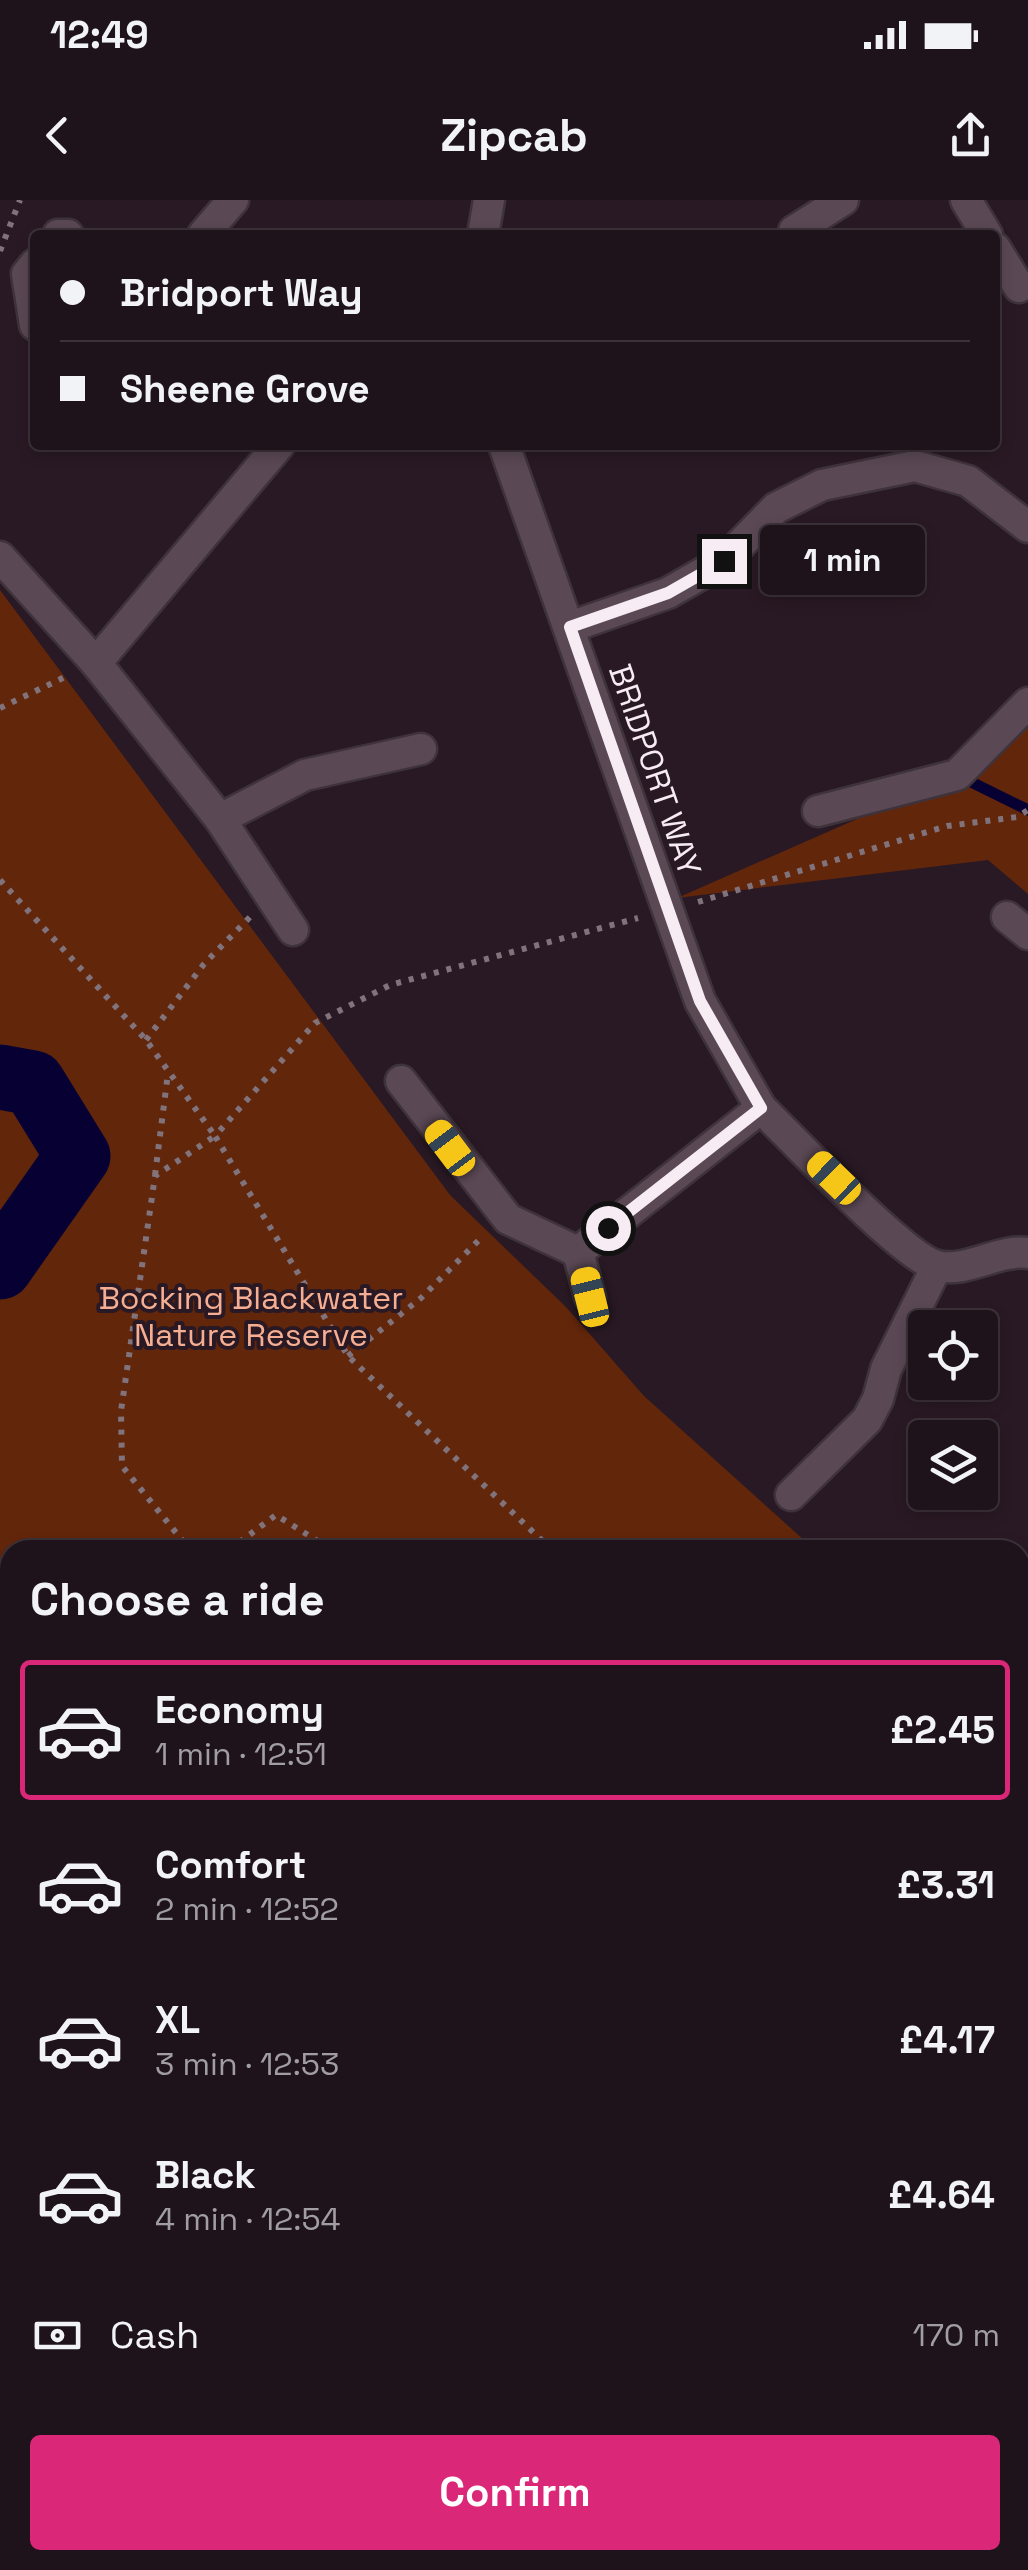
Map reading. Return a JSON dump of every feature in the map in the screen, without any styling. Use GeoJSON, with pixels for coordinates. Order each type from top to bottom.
{"type":"FeatureCollection","features":[{"type":"Feature","properties":{"kind":"street"},"geometry":{"type":"LineString","coordinates":[[207,230],[233,200]]}},
{"type":"Feature","properties":{"kind":"street"},"geometry":{"type":"LineString","coordinates":[[485,230],[490,200]]}},
{"type":"Feature","properties":{"kind":"street"},"geometry":{"type":"LineString","coordinates":[[794,230],[843,200]]}},
{"type":"Feature","properties":{"kind":"street"},"geometry":{"type":"LineString","coordinates":[[966,200],[984,230]]}},
{"type":"Feature","properties":{"kind":"street"},"geometry":{"type":"LineString","coordinates":[[1000,260],[1014,292]]}},
{"type":"Feature","properties":{"kind":"street"},"geometry":{"type":"LineString","coordinates":[[96,663],[275,450]]}},
{"type":"Feature","properties":{"kind":"street","name":"BRIDPORT WAY"},"geometry":{"type":"LineString","coordinates":[[506,450],[700,1001],[761,1108],[907,1249],[937,1266]]}},
{"type":"Feature","properties":{"kind":"street"},"geometry":{"type":"LineString","coordinates":[[570,627],[668,593],[724,561],[776,508],[822,485],[918,455],[968,481],[1028,527]]}},
{"type":"Feature","properties":{"kind":"street"},"geometry":{"type":"LineString","coordinates":[[0,557],[96,663],[220,819],[293,930]]}},
{"type":"Feature","properties":{"kind":"street"},"geometry":{"type":"LineString","coordinates":[[818,811],[957,775],[1028,702]]}},
{"type":"Feature","properties":{"kind":"street"},"geometry":{"type":"LineString","coordinates":[[220,819],[305,775],[421,749]]}},
{"type":"Feature","properties":{"kind":"street"},"geometry":{"type":"LineString","coordinates":[[401,1080],[508,1219],[578,1252],[590,1297]]}},
{"type":"Feature","properties":{"kind":"street"},"geometry":{"type":"LineString","coordinates":[[578,1252],[761,1108]]}},
{"type":"Feature","properties":{"kind":"street"},"geometry":{"type":"LineString","coordinates":[[791,1496],[867,1420],[886,1369],[937,1266],[967,1265],[1025,1247]]}},
{"type":"Feature","properties":{"kind":"path"},"geometry":{"type":"LineString","coordinates":[[0,251],[20,200]]}},
{"type":"Feature","properties":{"kind":"path"},"geometry":{"type":"LineString","coordinates":[[0,708],[96,663]]}},
{"type":"Feature","properties":{"kind":"path"},"geometry":{"type":"LineString","coordinates":[[155,1176],[215,1136],[315,1023],[390,985],[666,910],[947,826],[1017,817],[1028,810]]}},
{"type":"Feature","properties":{"kind":"path"},"geometry":{"type":"LineString","coordinates":[[0,880],[146,1040],[168,1070],[215,1136],[348,1356],[541,1540]]}},
{"type":"Feature","properties":{"kind":"path"},"geometry":{"type":"LineString","coordinates":[[146,1040],[204,964],[272,895]]}},
{"type":"Feature","properties":{"kind":"path"},"geometry":{"type":"LineString","coordinates":[[168,1070],[122,1412],[122,1466],[182,1540]]}},
{"type":"Feature","properties":{"kind":"path"},"geometry":{"type":"LineString","coordinates":[[348,1356],[422,1298],[484,1235],[508,1219]]}},
{"type":"Feature","properties":{"kind":"path"},"geometry":{"type":"LineString","coordinates":[[242,1540],[276,1515],[316,1540]]}},
{"type":"Feature","properties":{"kind":"green space","name":"Bocking Blackwater Nature Reserve"},"geometry":{"type":"Polygon","coordinates":[[[0,590],[450,1195],[566,1307],[644,1396],[804,1540],[0,1540],[0,590]]]}},
{"type":"Feature","properties":{"kind":"green space"},"geometry":{"type":"Polygon","coordinates":[[[1028,703],[1028,894],[988,860],[677,898],[957,775],[1028,703]]]}},
{"type":"Feature","properties":{"kind":"waterway"},"geometry":{"type":"LineString","coordinates":[[961,777],[1028,810]]}},
{"type":"Feature","properties":{"kind":"waterway"},"geometry":{"type":"LineString","coordinates":[[0,1077],[33,1083],[78,1156],[0,1267]]}},
{"type":"Feature","properties":{"kind":"route"},"geometry":{"type":"LineString","coordinates":[[608,1228],[761,1108],[700,1001],[570,627],[668,593],[724,561]]}}]}
